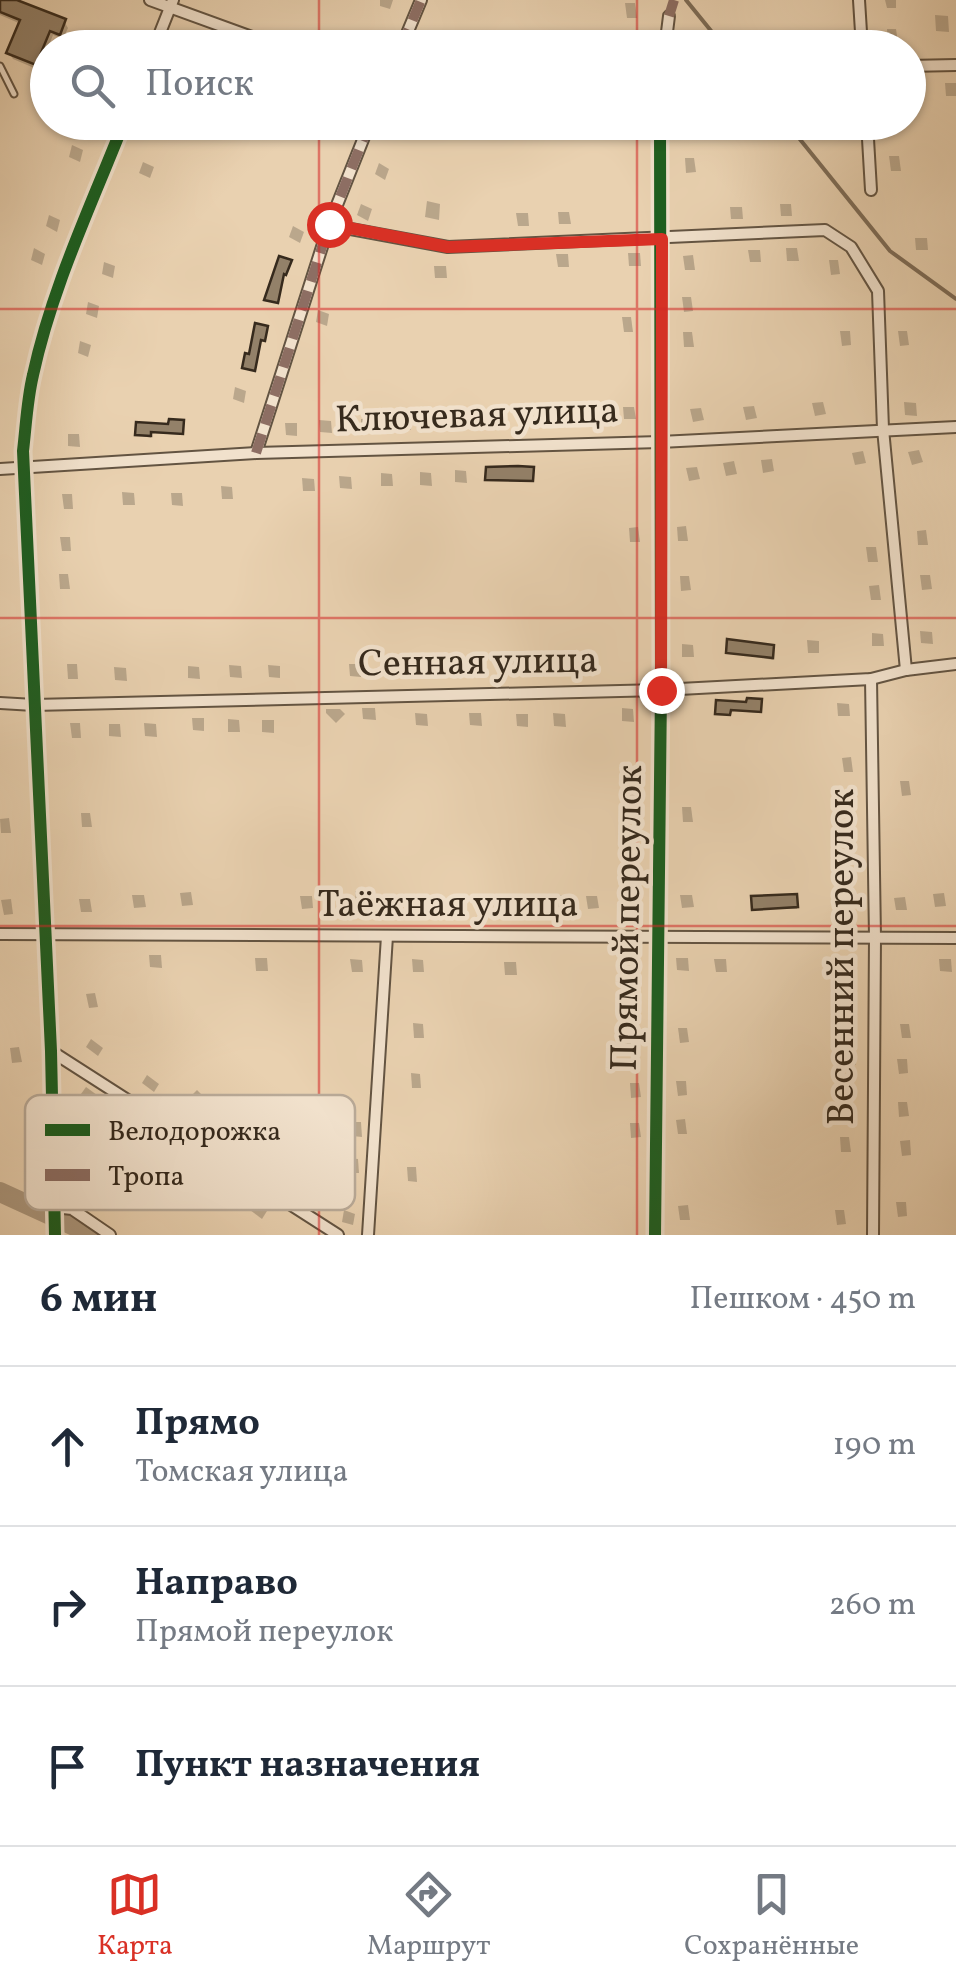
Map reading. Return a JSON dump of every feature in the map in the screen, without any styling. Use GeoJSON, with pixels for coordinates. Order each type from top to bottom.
{"type":"FeatureCollection","features":[{"type":"Feature","properties":{"kind":"street"},"geometry":{"type":"LineString","coordinates":[[150,0],[172,4],[237,30]]}},
{"type":"Feature","properties":{"kind":"street"},"geometry":{"type":"LineString","coordinates":[[408,30],[421,0]]}},
{"type":"Feature","properties":{"kind":"street"},"geometry":{"type":"LineString","coordinates":[[859,0],[861,30]]}},
{"type":"Feature","properties":{"kind":"street"},"geometry":{"type":"LineString","coordinates":[[161,30],[172,4]]}},
{"type":"Feature","properties":{"kind":"street"},"geometry":{"type":"LineString","coordinates":[[667,30],[669,16]]}},
{"type":"Feature","properties":{"kind":"street"},"geometry":{"type":"LineString","coordinates":[[926,66],[956,65]]}},
{"type":"Feature","properties":{"kind":"street"},"geometry":{"type":"LineString","coordinates":[[52,1095],[24,468],[32,379],[44,330],[69,255],[117,140]]}},
{"type":"Feature","properties":{"kind":"street"},"geometry":{"type":"LineString","coordinates":[[256,453],[329,224],[363,140]]}},
{"type":"Feature","properties":{"kind":"street","name":"Прямой переулок"},"geometry":{"type":"LineString","coordinates":[[655,1235],[660,938],[660,140]]}},
{"type":"Feature","properties":{"kind":"street"},"geometry":{"type":"LineString","coordinates":[[868,140],[871,190]]}},
{"type":"Feature","properties":{"kind":"street"},"geometry":{"type":"LineString","coordinates":[[329,224],[448,247],[825,230],[851,247],[878,291],[883,429],[906,670]]}},
{"type":"Feature","properties":{"kind":"street","name":"Ключевая улица"},"geometry":{"type":"LineString","coordinates":[[0,468],[256,453],[660,442],[956,427]]}},
{"type":"Feature","properties":{"kind":"street","name":"Сенная улица"},"geometry":{"type":"LineString","coordinates":[[0,703],[661,690],[870,679],[956,664]]}},
{"type":"Feature","properties":{"kind":"street","name":"Весенний переулок"},"geometry":{"type":"LineString","coordinates":[[870,679],[876,937],[874,1235]]}},
{"type":"Feature","properties":{"kind":"street","name":"Таёжная улица"},"geometry":{"type":"LineString","coordinates":[[0,934],[956,938]]}},
{"type":"Feature","properties":{"kind":"street"},"geometry":{"type":"LineString","coordinates":[[368,1235],[387,936]]}},
{"type":"Feature","properties":{"kind":"street"},"geometry":{"type":"LineString","coordinates":[[51,1051],[120,1095]]}},
{"type":"Feature","properties":{"kind":"street"},"geometry":{"type":"LineString","coordinates":[[54,1210],[55,1235]]}},
{"type":"Feature","properties":{"kind":"street"},"geometry":{"type":"LineString","coordinates":[[73,1210],[110,1235]]}},
{"type":"Feature","properties":{"kind":"street"},"geometry":{"type":"LineString","coordinates":[[299,1210],[338,1235]]}},
{"type":"Feature","properties":{"kind":"lane"},"geometry":{"type":"LineString","coordinates":[[0,66],[14,94]]}},
{"type":"Feature","properties":{"kind":"building"},"geometry":{"type":"Polygon","coordinates":[[[0,0],[17,0],[66,19],[62,30],[30,30],[30,63],[6,53],[20,20],[0,12],[0,0]]]}},
{"type":"Feature","properties":{"kind":"building"},"geometry":{"type":"Polygon","coordinates":[[[279,256],[292,260],[284,274],[278,303],[264,300],[279,256]]]}},
{"type":"Feature","properties":{"kind":"building"},"geometry":{"type":"Polygon","coordinates":[[[255,323],[268,326],[255,371],[242,368],[255,323]]]}},
{"type":"Feature","properties":{"kind":"building"},"geometry":{"type":"Polygon","coordinates":[[[169,419],[184,420],[183,434],[135,435],[136,422],[168,424],[169,419]]]}},
{"type":"Feature","properties":{"kind":"building"},"geometry":{"type":"Polygon","coordinates":[[[486,467],[534,467],[533,481],[485,480],[486,467]]]}},
{"type":"Feature","properties":{"kind":"building"},"geometry":{"type":"Polygon","coordinates":[[[727,639],[774,645],[773,658],[726,653],[727,639]]]}},
{"type":"Feature","properties":{"kind":"building"},"geometry":{"type":"Polygon","coordinates":[[[747,698],[762,699],[761,712],[731,710],[730,715],[715,714],[716,700],[746,702],[747,698]]]}},
{"type":"Feature","properties":{"kind":"building"},"geometry":{"type":"Polygon","coordinates":[[[797,894],[798,907],[752,910],[751,896],[797,894]]]}},
{"type":"Feature","properties":{"kind":"waterway"},"geometry":{"type":"LineString","coordinates":[[686,0],[710,30]]}},
{"type":"Feature","properties":{"kind":"waterway"},"geometry":{"type":"LineString","coordinates":[[801,140],[890,251],[956,299]]}},
{"type":"Feature","properties":{"kind":"waterway"},"geometry":{"type":"LineString","coordinates":[[0,1192],[25,1203]]}},
{"type":"Feature","properties":{"kind":"waterway"},"geometry":{"type":"LineString","coordinates":[[39,1210],[94,1235]]}},
{"type":"Feature","properties":{"kind":"marked path"},"geometry":{"type":"LineString","coordinates":[[408,30],[421,0]]}},
{"type":"Feature","properties":{"kind":"marked path"},"geometry":{"type":"LineString","coordinates":[[669,16],[674,0]]}},
{"type":"Feature","properties":{"kind":"marked path"},"geometry":{"type":"LineString","coordinates":[[256,453],[329,225],[363,140]]}},
{"type":"Feature","properties":{"kind":"cycle path"},"geometry":{"type":"LineString","coordinates":[[52,1095],[23,451],[31,384],[41,342],[73,247],[117,140]]}},
{"type":"Feature","properties":{"kind":"cycle path"},"geometry":{"type":"LineString","coordinates":[[655,1235],[661,690],[660,140]]}},
{"type":"Feature","properties":{"kind":"cycle path"},"geometry":{"type":"LineString","coordinates":[[54,1210],[55,1235]]}},
{"type":"Feature","properties":{"kind":"route"},"geometry":{"type":"LineString","coordinates":[[329,224],[448,247],[662,239],[661,690]]}}]}
